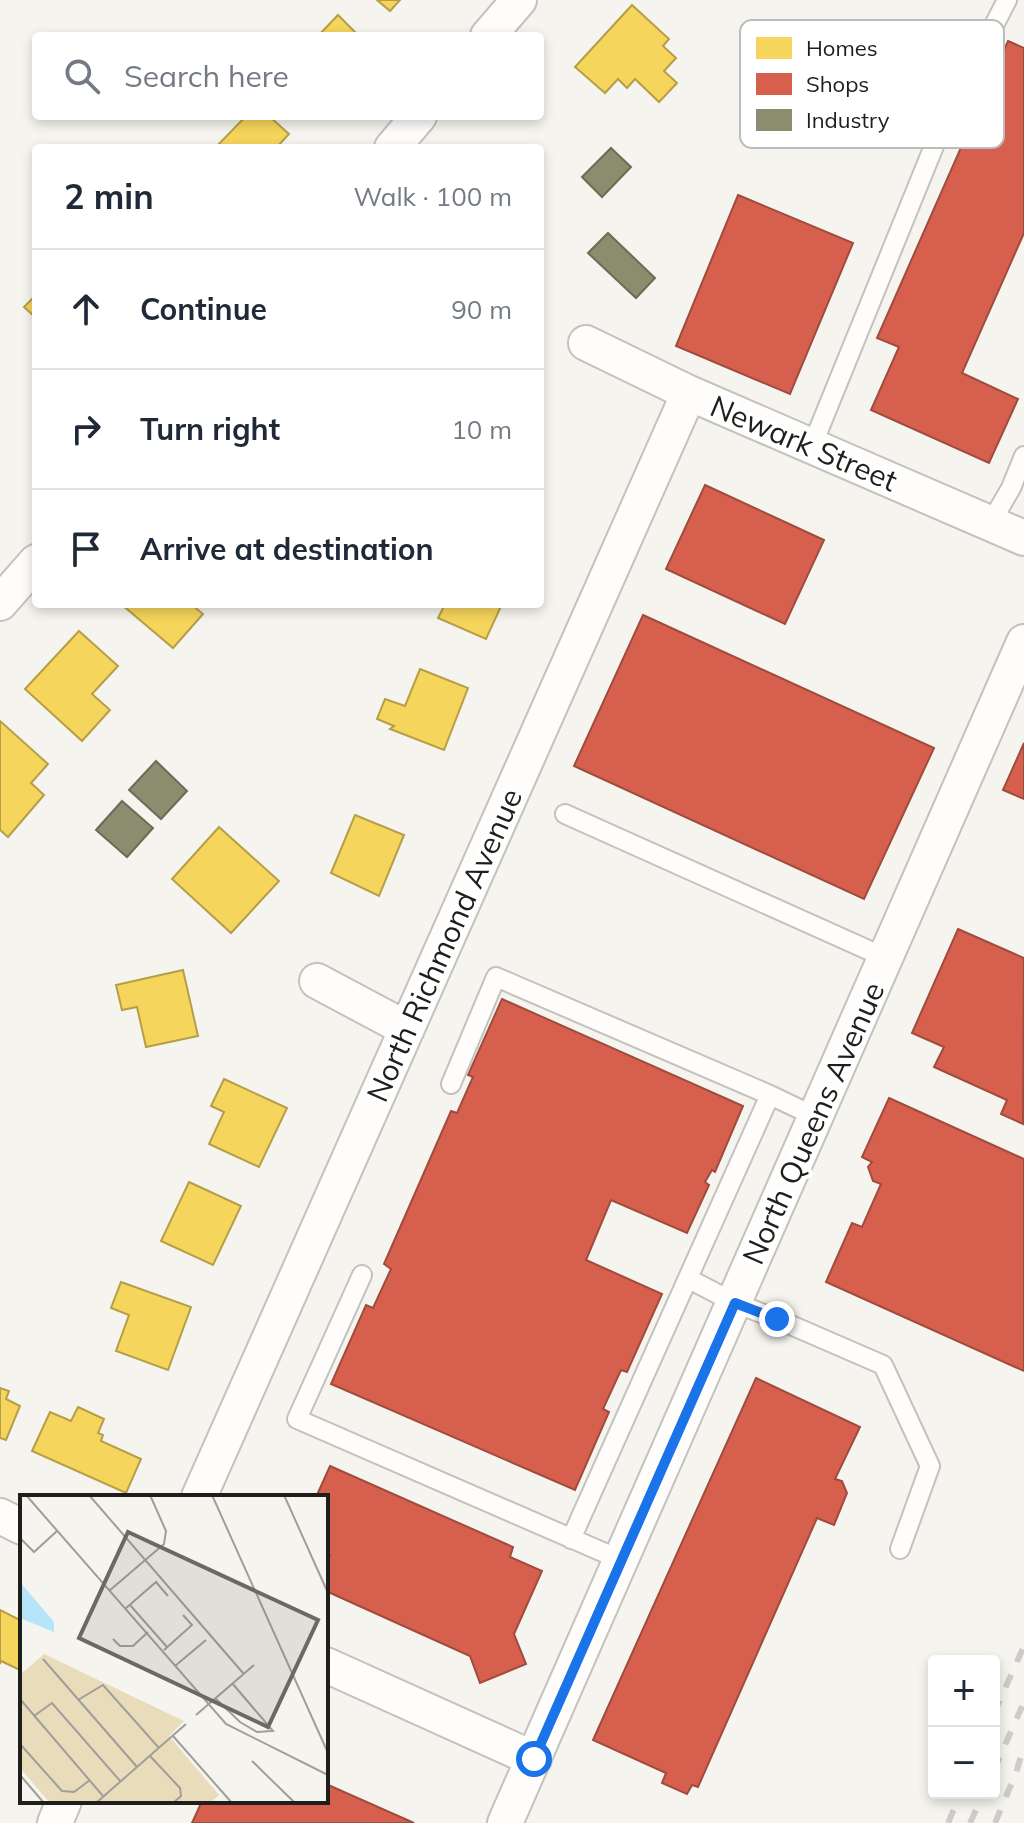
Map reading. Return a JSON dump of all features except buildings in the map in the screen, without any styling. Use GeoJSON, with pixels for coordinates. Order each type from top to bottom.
{"type":"FeatureCollection","features":[{"type":"Feature","properties":{"kind":"street"},"geometry":{"type":"LineString","coordinates":[[491,32],[519,0]]}},
{"type":"Feature","properties":{"kind":"street"},"geometry":{"type":"LineString","coordinates":[[395,144],[416,120]]}},
{"type":"Feature","properties":{"kind":"street","name":"Newark Street"},"geometry":{"type":"LineString","coordinates":[[586,343],[689,393],[1024,538]]}},
{"type":"Feature","properties":{"kind":"street","name":"North Richmond Avenue"},"geometry":{"type":"LineString","coordinates":[[200,1495],[689,393]]}},
{"type":"Feature","properties":{"kind":"street"},"geometry":{"type":"LineString","coordinates":[[0,603],[32,567]]}},
{"type":"Feature","properties":{"kind":"street","name":"North Queens Avenue"},"geometry":{"type":"LineString","coordinates":[[505,1823],[1024,642]]}},
{"type":"Feature","properties":{"kind":"street"},"geometry":{"type":"LineString","coordinates":[[317,981],[407,1029]]}},
{"type":"Feature","properties":{"kind":"street"},"geometry":{"type":"LineString","coordinates":[[0,1516],[20,1526]]}},
{"type":"Feature","properties":{"kind":"street"},"geometry":{"type":"LineString","coordinates":[[328,1666],[534,1759]]}},
{"type":"Feature","properties":{"kind":"street"},"geometry":{"type":"LineString","coordinates":[[55,1823],[63,1803]]}},
{"type":"Feature","properties":{"kind":"lane"},"geometry":{"type":"LineString","coordinates":[[997,20],[1007,0]]}},
{"type":"Feature","properties":{"kind":"lane"},"geometry":{"type":"LineString","coordinates":[[812,446],[933,148]]}},
{"type":"Feature","properties":{"kind":"lane"},"geometry":{"type":"LineString","coordinates":[[990,524],[1011,488],[1024,456]]}},
{"type":"Feature","properties":{"kind":"lane"},"geometry":{"type":"LineString","coordinates":[[565,814],[886,958]]}},
{"type":"Feature","properties":{"kind":"lane"},"geometry":{"type":"LineString","coordinates":[[451,1084],[496,977],[816,1117]]}},
{"type":"Feature","properties":{"kind":"lane"},"geometry":{"type":"LineString","coordinates":[[571,1539],[770,1095]]}},
{"type":"Feature","properties":{"kind":"lane"},"geometry":{"type":"LineString","coordinates":[[362,1275],[297,1419],[621,1560]]}},
{"type":"Feature","properties":{"kind":"lane"},"geometry":{"type":"LineString","coordinates":[[689,1279],[735,1303],[883,1365],[930,1466],[900,1549]]}},
{"type":"Feature","properties":{"kind":"railway"},"geometry":{"type":"LineString","coordinates":[[1000,1700],[1024,1646]]}},
{"type":"Feature","properties":{"kind":"railway"},"geometry":{"type":"LineString","coordinates":[[1000,1756],[1024,1702]]}},
{"type":"Feature","properties":{"kind":"railway"},"geometry":{"type":"LineString","coordinates":[[995,1823],[1024,1746]]}},
{"type":"Feature","properties":{"kind":"railway"},"geometry":{"type":"LineString","coordinates":[[948,1823],[958,1799]]}},
{"type":"Feature","properties":{"kind":"railway"},"geometry":{"type":"LineString","coordinates":[[970,1823],[981,1799]]}},
{"type":"Feature","properties":{"kind":"route"},"geometry":{"type":"LineString","coordinates":[[534,1759],[735,1303],[777,1319]]}}]}
